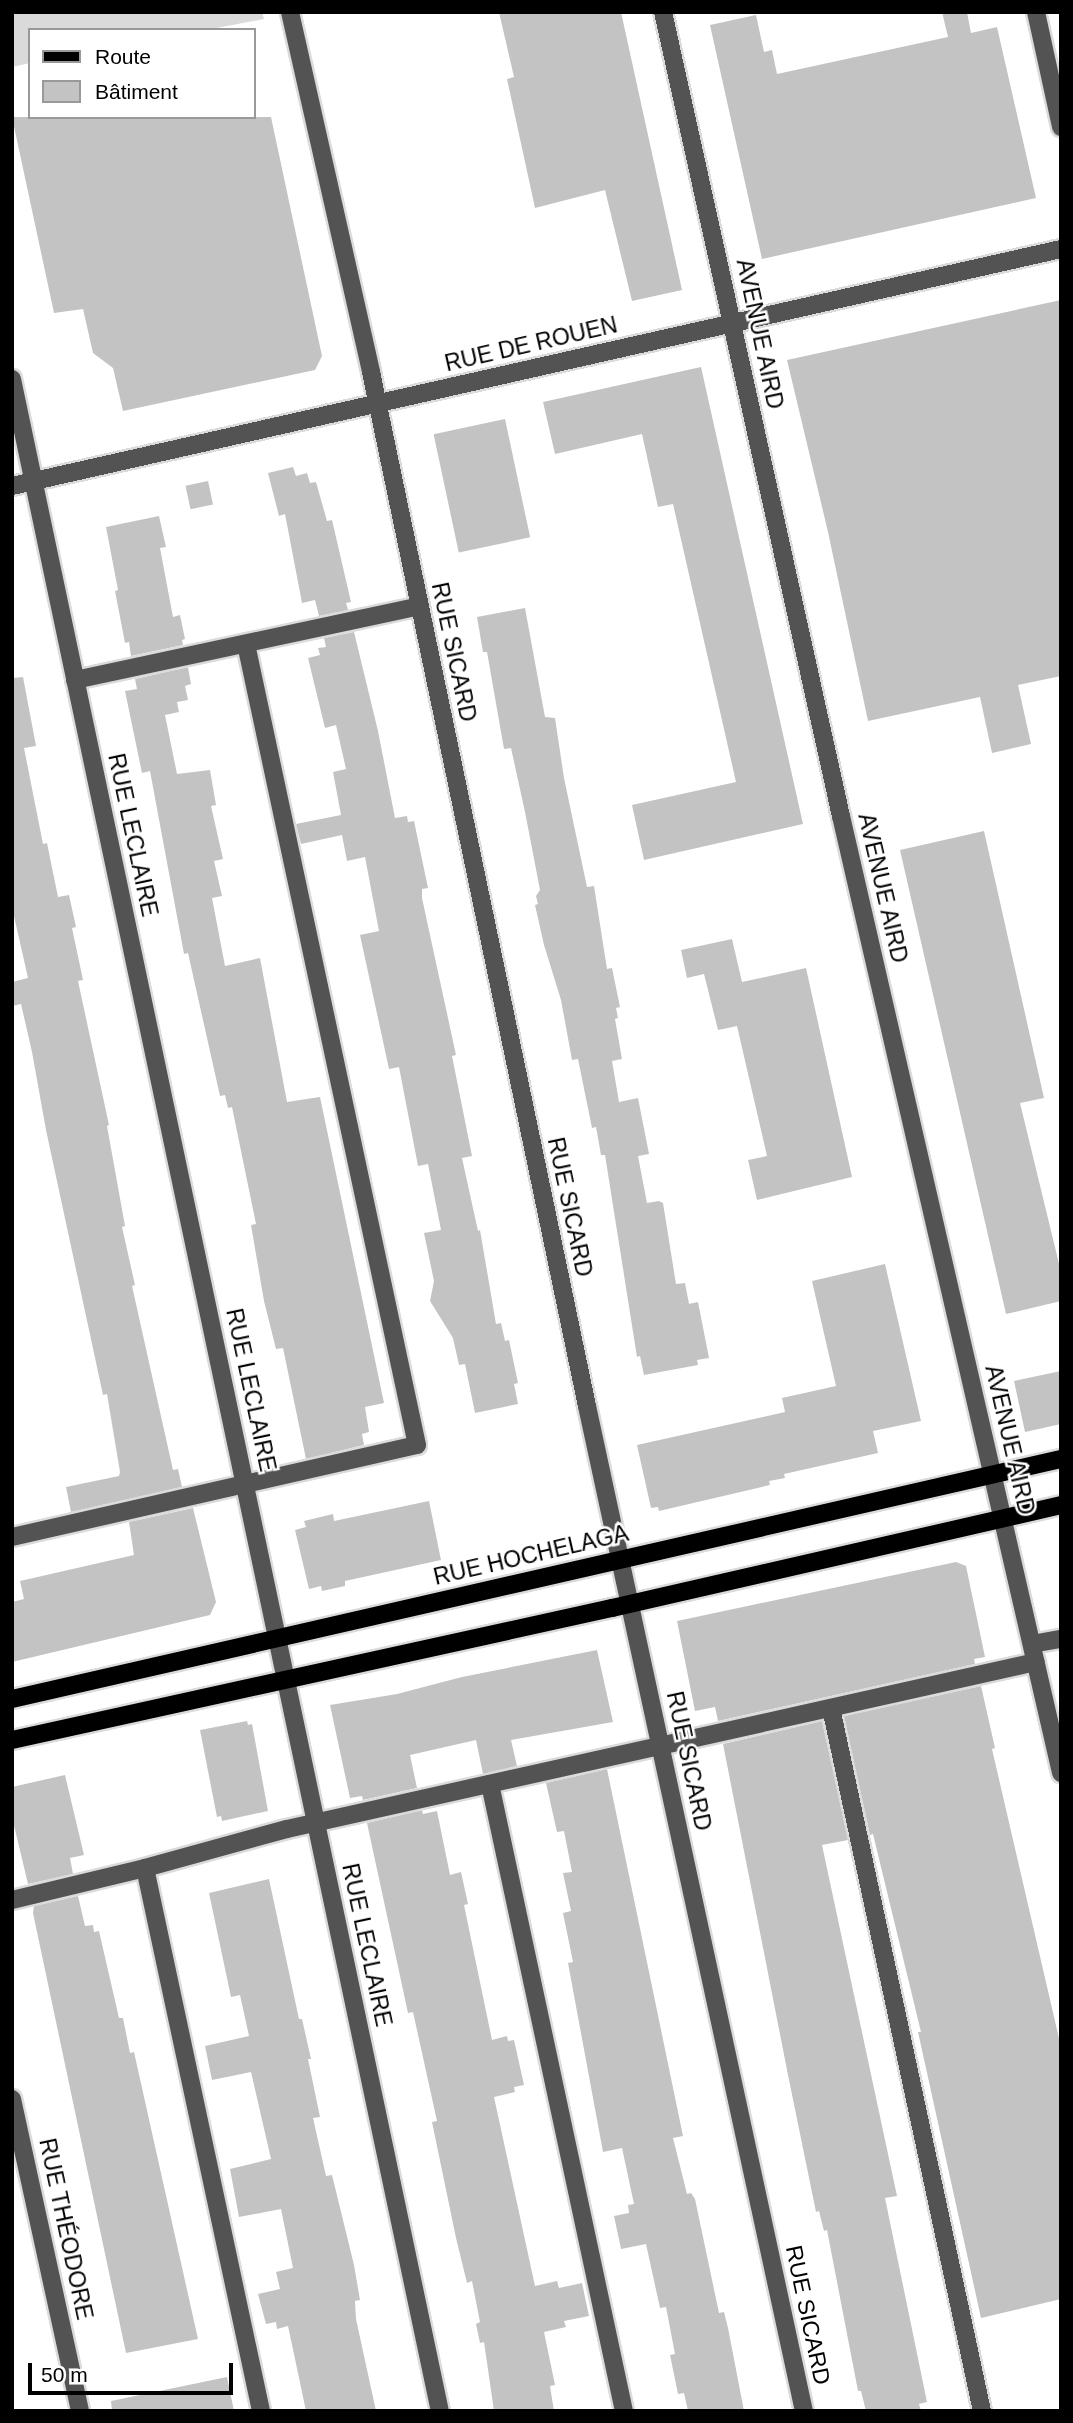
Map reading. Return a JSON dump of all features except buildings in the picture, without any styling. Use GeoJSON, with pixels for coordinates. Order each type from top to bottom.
{"type":"FeatureCollection","features":[{"type":"Feature","properties":{"kind":"main road","name":"RUE HOCHELAGA"},"geometry":{"type":"LineString","coordinates":[[12,1699],[1061,1458]]}},
{"type":"Feature","properties":{"kind":"main road"},"geometry":{"type":"LineString","coordinates":[[12,1740],[632,1604],[1061,1505]]}},
{"type":"Feature","properties":{"kind":"street","name":"RUE SICARD"},"geometry":{"type":"LineString","coordinates":[[290,12],[804,2411]]}},
{"type":"Feature","properties":{"kind":"street","name":"AVENUE AIRD"},"geometry":{"type":"LineString","coordinates":[[663,12],[838,803],[1061,1773]]}},
{"type":"Feature","properties":{"kind":"street"},"geometry":{"type":"LineString","coordinates":[[1036,12],[1061,127]]}},
{"type":"Feature","properties":{"kind":"street","name":"RUE DE ROUEN"},"geometry":{"type":"LineString","coordinates":[[12,486],[1061,249]]}},
{"type":"Feature","properties":{"kind":"street","name":"RUE LECLAIRE"},"geometry":{"type":"LineString","coordinates":[[12,379],[440,2411]]}},
{"type":"Feature","properties":{"kind":"street"},"geometry":{"type":"LineString","coordinates":[[75,680],[419,606]]}},
{"type":"Feature","properties":{"kind":"street"},"geometry":{"type":"LineString","coordinates":[[12,1537],[416,1445],[246,644]]}},
{"type":"Feature","properties":{"kind":"street"},"geometry":{"type":"LineString","coordinates":[[12,1900],[317,1823],[831,1708],[1034,1653],[1061,1639]]}},
{"type":"Feature","properties":{"kind":"street"},"geometry":{"type":"LineString","coordinates":[[831,1708],[982,2411]]}},
{"type":"Feature","properties":{"kind":"street"},"geometry":{"type":"LineString","coordinates":[[490,1784],[624,2411]]}},
{"type":"Feature","properties":{"kind":"street"},"geometry":{"type":"LineString","coordinates":[[145,1868],[261,2411]]}},
{"type":"Feature","properties":{"kind":"street","name":"RUE THÉODORE"},"geometry":{"type":"LineString","coordinates":[[12,2099],[80,2411]]}},
{"type":"Feature","properties":{"kind":"shaded area"},"geometry":{"type":"Polygon","coordinates":[[[12,12],[262,12],[264,19],[217,28],[28,28],[28,63],[12,67],[12,12]]]}}]}
